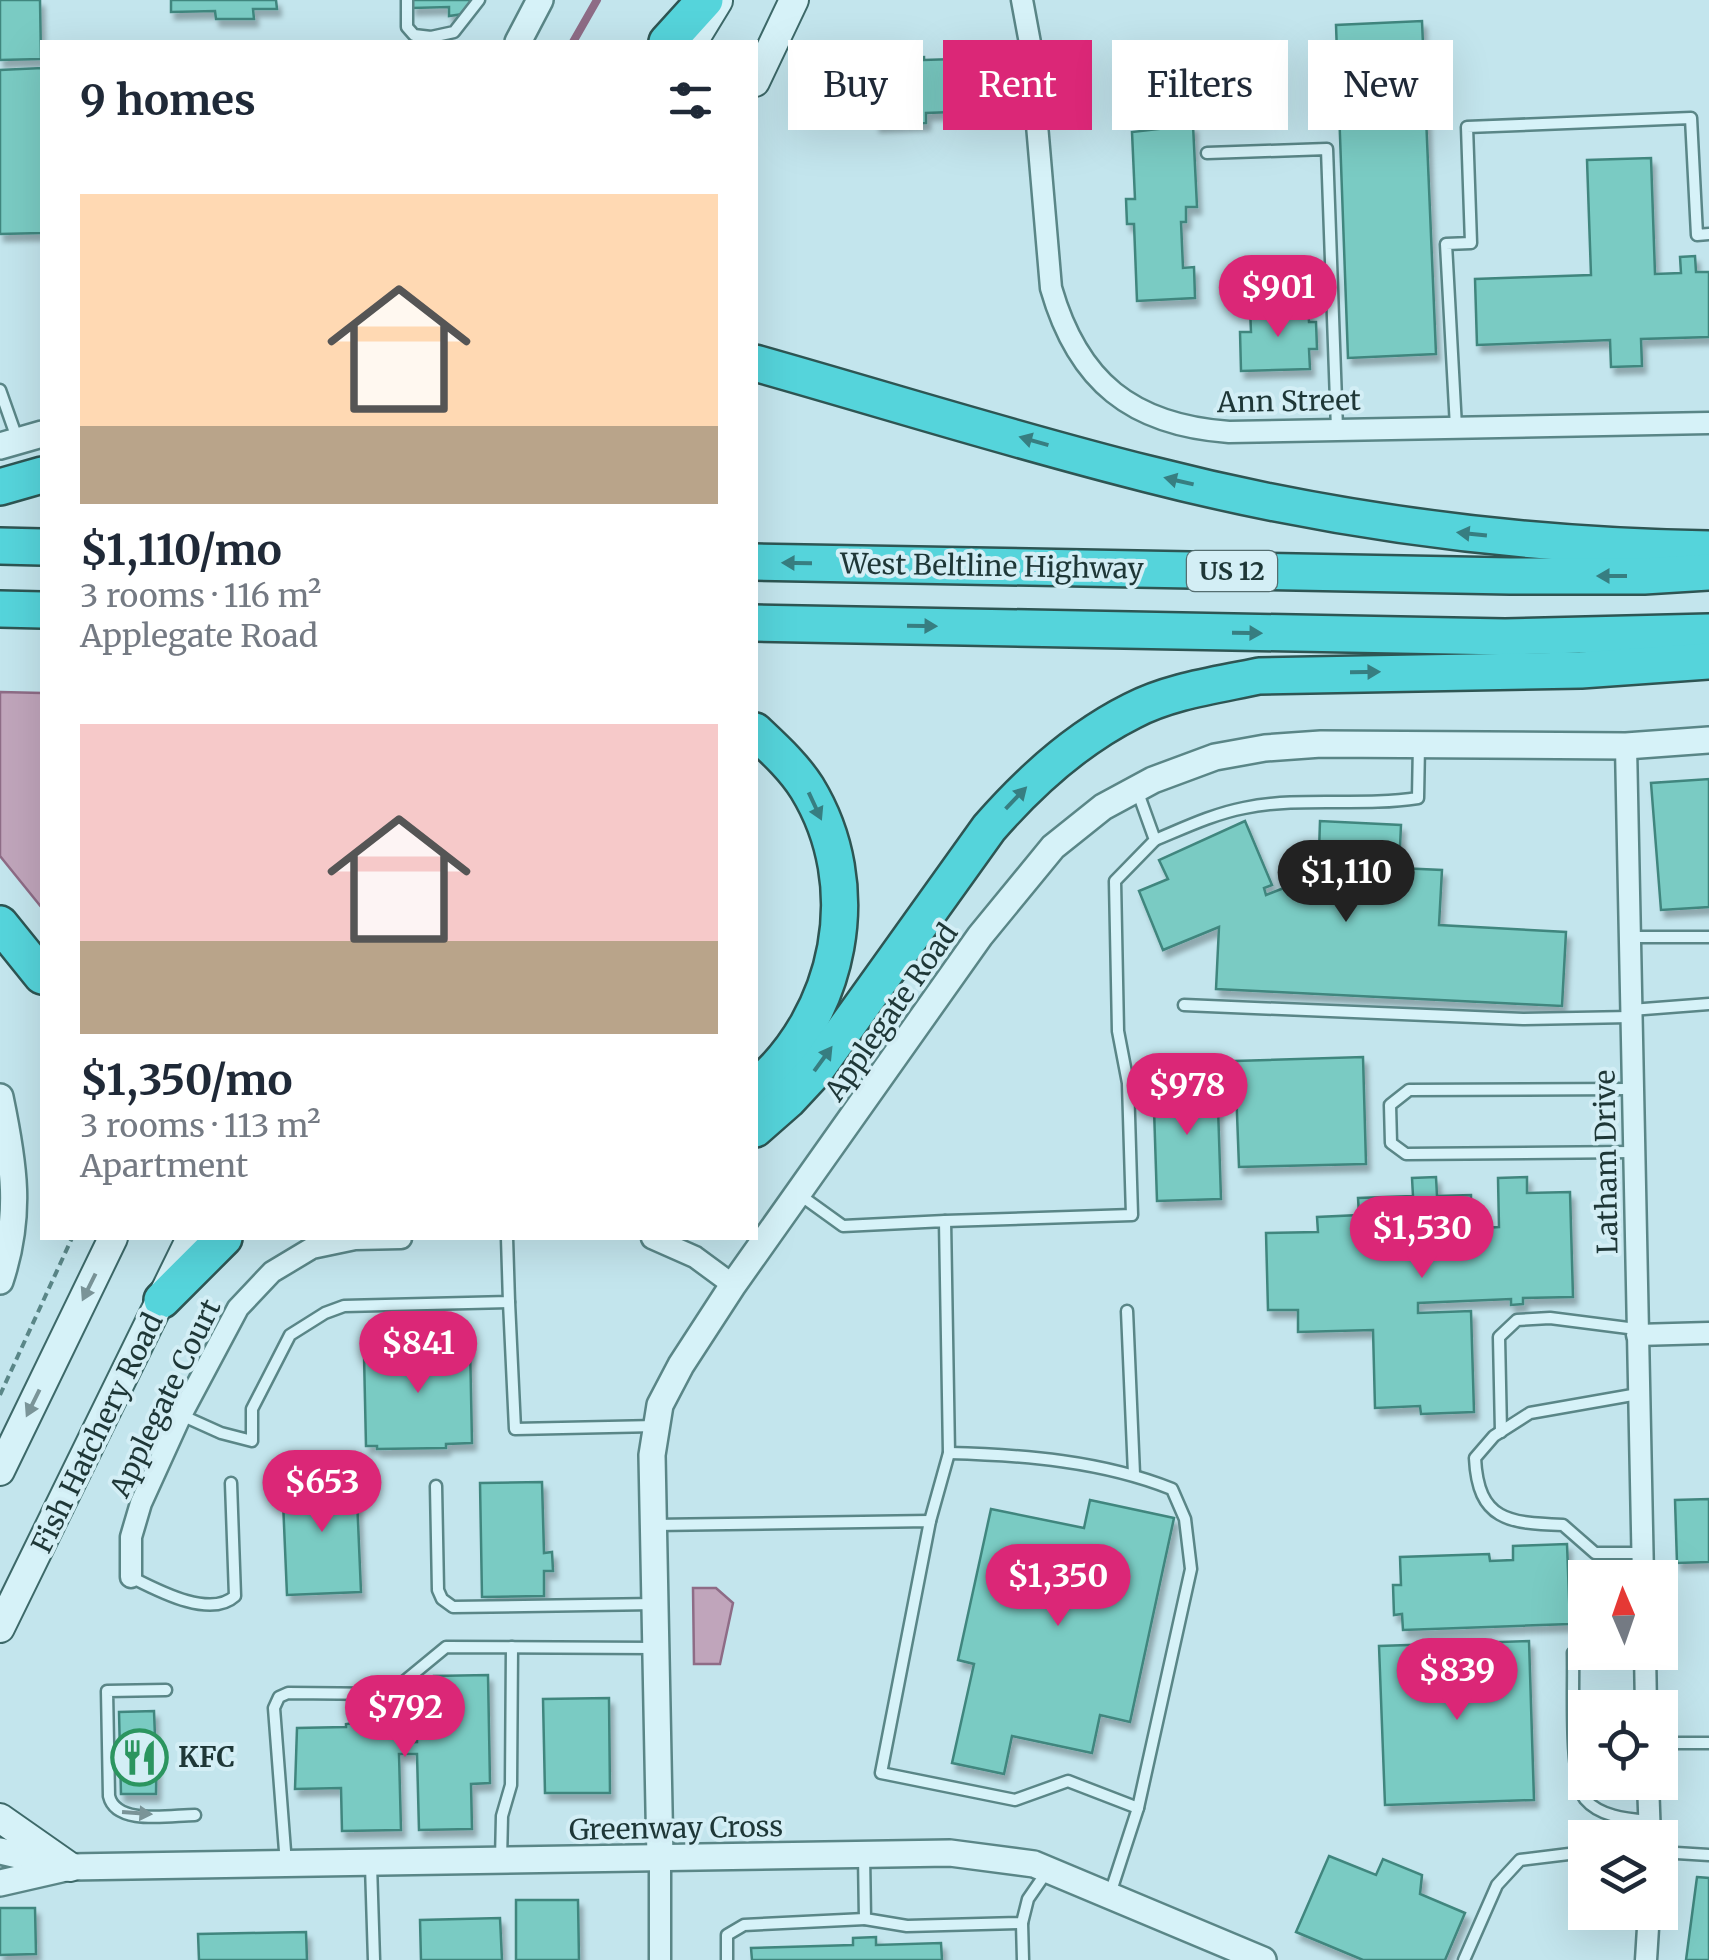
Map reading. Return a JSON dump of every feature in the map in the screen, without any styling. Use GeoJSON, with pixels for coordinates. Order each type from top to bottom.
{"type":"FeatureCollection","features":[{"type":"Feature","properties":{"kind":"highway"},"geometry":{"type":"LineString","coordinates":[[668,40],[705,0]]}},
{"type":"Feature","properties":{"kind":"highway"},"geometry":{"type":"LineString","coordinates":[[758,343],[988,428]]}},
{"type":"Feature","properties":{"kind":"highway"},"geometry":{"type":"LineString","coordinates":[[758,364],[1148,474],[1401,525],[1588,544],[1709,550]]}},
{"type":"Feature","properties":{"kind":"highway"},"geometry":{"type":"LineString","coordinates":[[0,487],[40,476]]}},
{"type":"Feature","properties":{"kind":"highway"},"geometry":{"type":"LineString","coordinates":[[0,546],[40,547]]}},
{"type":"Feature","properties":{"kind":"highway","name":"West Beltline Highway"},"geometry":{"type":"LineString","coordinates":[[758,562],[1510,576],[1709,572]]}},
{"type":"Feature","properties":{"kind":"highway"},"geometry":{"type":"LineString","coordinates":[[0,610],[40,610]]}},
{"type":"Feature","properties":{"kind":"highway","name":"US 12"},"geometry":{"type":"LineString","coordinates":[[758,623],[1506,637],[1709,632]]}},
{"type":"Feature","properties":{"kind":"highway"},"geometry":{"type":"LineString","coordinates":[[758,1125],[815,1071],[989,828],[1020,793],[1059,758],[1132,710],[1258,676],[1581,670],[1709,661]]}},
{"type":"Feature","properties":{"kind":"highway"},"geometry":{"type":"LineString","coordinates":[[758,734],[807,788],[820,816],[834,852],[840,924],[820,1002],[801,1039],[758,1085]]}},
{"type":"Feature","properties":{"kind":"highway"},"geometry":{"type":"LineString","coordinates":[[0,924],[40,974]]}},
{"type":"Feature","properties":{"kind":"highway"},"geometry":{"type":"LineString","coordinates":[[162,1300],[222,1240]]}},
{"type":"Feature","properties":{"kind":"main road"},"geometry":{"type":"LineString","coordinates":[[694,40],[719,0]]}},
{"type":"Feature","properties":{"kind":"main road"},"geometry":{"type":"LineString","coordinates":[[758,76],[794,0]]}},
{"type":"Feature","properties":{"kind":"main road"},"geometry":{"type":"LineString","coordinates":[[0,1471],[111,1240]]}},
{"type":"Feature","properties":{"kind":"main road","name":"Fish Hatchery Road"},"geometry":{"type":"LineString","coordinates":[[0,1628],[190,1240]]}},
{"type":"Feature","properties":{"kind":"main road"},"geometry":{"type":"LineString","coordinates":[[0,1818],[70,1867]]}},
{"type":"Feature","properties":{"kind":"street"},"geometry":{"type":"LineString","coordinates":[[519,40],[540,0]]}},
{"type":"Feature","properties":{"kind":"street","name":"Ann Street"},"geometry":{"type":"LineString","coordinates":[[1022,0],[1030,43],[1051,288],[1062,326],[1076,352],[1094,375],[1124,401],[1156,418],[1192,429],[1229,432],[1709,423]]}},
{"type":"Feature","properties":{"kind":"street","name":"Applegate Road"},"geometry":{"type":"LineString","coordinates":[[660,1859],[652,1455],[660,1405],[732,1286],[980,936],[1053,847],[1103,806],[1137,788],[1215,757],[1265,748],[1320,744],[1626,746],[1709,740]]}},
{"type":"Feature","properties":{"kind":"street","name":"Latham Drive"},"geometry":{"type":"LineString","coordinates":[[1626,746],[1642,1560]]}},
{"type":"Feature","properties":{"kind":"street"},"geometry":{"type":"LineString","coordinates":[[0,1098],[14,1161],[15,1193],[10,1252],[0,1282]]}},
{"type":"Feature","properties":{"kind":"street","name":"Applegate Court"},"geometry":{"type":"LineString","coordinates":[[131,1576],[131,1537],[140,1503],[238,1308],[272,1272],[312,1248],[351,1240]]}},
{"type":"Feature","properties":{"kind":"street"},"geometry":{"type":"LineString","coordinates":[[657,1240],[695,1257],[732,1286]]}},
{"type":"Feature","properties":{"kind":"street"},"geometry":{"type":"LineString","coordinates":[[1636,1332],[1709,1333]]}},
{"type":"Feature","properties":{"kind":"street","name":"Greenway Cross"},"geometry":{"type":"LineString","coordinates":[[0,1851],[70,1867],[950,1853],[1016,1859],[1048,1869],[1263,1960]]}},
{"type":"Feature","properties":{"kind":"street"},"geometry":{"type":"LineString","coordinates":[[660,1859],[660,1960]]}},
{"type":"Feature","properties":{"kind":"street","name":"Greenway Cross"},"geometry":{"type":"LineString","coordinates":[[0,1884],[70,1867]]}},
{"type":"Feature","properties":{"kind":"street"},"geometry":{"type":"LineString","coordinates":[[1646,1960],[1648,1930]]}},
{"type":"Feature","properties":{"kind":"lane"},"geometry":{"type":"LineString","coordinates":[[407,0],[407,27],[414,35],[430,37],[454,32],[479,0]]}},
{"type":"Feature","properties":{"kind":"lane"},"geometry":{"type":"LineString","coordinates":[[1456,427],[1446,244],[1471,243],[1467,127],[1690,118],[1697,235],[1709,234]]}},
{"type":"Feature","properties":{"kind":"lane"},"geometry":{"type":"LineString","coordinates":[[1207,153],[1327,149],[1336,428]]}},
{"type":"Feature","properties":{"kind":"lane"},"geometry":{"type":"LineString","coordinates":[[0,390],[20,440]]}},
{"type":"Feature","properties":{"kind":"lane"},"geometry":{"type":"LineString","coordinates":[[799,1195],[843,1226],[1132,1215],[1128,1083],[1118,1031],[1114,881],[1155,840],[1247,807],[1381,804],[1418,798],[1419,745]]}},
{"type":"Feature","properties":{"kind":"lane"},"geometry":{"type":"LineString","coordinates":[[1137,788],[1155,840]]}},
{"type":"Feature","properties":{"kind":"lane"},"geometry":{"type":"LineString","coordinates":[[1629,937],[1709,937]]}},
{"type":"Feature","properties":{"kind":"lane"},"geometry":{"type":"LineString","coordinates":[[1184,1005],[1523,1019],[1709,1004]]}},
{"type":"Feature","properties":{"kind":"lane"},"geometry":{"type":"LineString","coordinates":[[1632,1088],[1409,1090],[1390,1105],[1392,1144],[1406,1154],[1633,1152]]}},
{"type":"Feature","properties":{"kind":"lane"},"geometry":{"type":"LineString","coordinates":[[945,1221],[949,1453],[930,1521],[881,1773],[1015,1800],[1068,1781],[1138,1808]]}},
{"type":"Feature","properties":{"kind":"lane"},"geometry":{"type":"LineString","coordinates":[[507,1240],[515,1429],[656,1426]]}},
{"type":"Feature","properties":{"kind":"lane"},"geometry":{"type":"LineString","coordinates":[[181,1415],[252,1442],[252,1409],[290,1335],[344,1306],[509,1302]]}},
{"type":"Feature","properties":{"kind":"lane"},"geometry":{"type":"LineString","coordinates":[[1127,1311],[1134,1474]]}},
{"type":"Feature","properties":{"kind":"lane"},"geometry":{"type":"LineString","coordinates":[[1501,1432],[1500,1337],[1517,1320],[1550,1318],[1636,1332]]}},
{"type":"Feature","properties":{"kind":"lane"},"geometry":{"type":"LineString","coordinates":[[1638,1394],[1530,1413],[1501,1432],[1475,1458],[1476,1486],[1493,1512],[1519,1524],[1563,1524],[1594,1553],[1642,1552]]}},
{"type":"Feature","properties":{"kind":"lane"},"geometry":{"type":"LineString","coordinates":[[949,1453],[1008,1455],[1134,1474],[1172,1489],[1185,1520],[1191,1570],[1138,1808],[1110,1894]]}},
{"type":"Feature","properties":{"kind":"lane"},"geometry":{"type":"LineString","coordinates":[[131,1576],[170,1597],[211,1604],[227,1603],[235,1596],[230,1483]]}},
{"type":"Feature","properties":{"kind":"lane"},"geometry":{"type":"LineString","coordinates":[[436,1486],[438,1590],[453,1607],[655,1604]]}},
{"type":"Feature","properties":{"kind":"lane"},"geometry":{"type":"LineString","coordinates":[[653,1525],[930,1521]]}},
{"type":"Feature","properties":{"kind":"lane"},"geometry":{"type":"LineString","coordinates":[[286,1866],[274,1708],[279,1697],[288,1693],[388,1694],[446,1646],[656,1648]]}},
{"type":"Feature","properties":{"kind":"lane"},"geometry":{"type":"LineString","coordinates":[[501,1862],[502,1816],[511,1785],[514,1742],[512,1647]]}},
{"type":"Feature","properties":{"kind":"lane"},"geometry":{"type":"LineString","coordinates":[[1573,1670],[1576,1782],[1587,1802],[1623,1820]]}},
{"type":"Feature","properties":{"kind":"lane"},"geometry":{"type":"LineString","coordinates":[[166,1690],[107,1690],[108,1796],[117,1812],[196,1814]]}},
{"type":"Feature","properties":{"kind":"lane"},"geometry":{"type":"LineString","coordinates":[[1678,1743],[1709,1742]]}},
{"type":"Feature","properties":{"kind":"lane"},"geometry":{"type":"LineString","coordinates":[[1678,1853],[1709,1855]]}},
{"type":"Feature","properties":{"kind":"lane"},"geometry":{"type":"LineString","coordinates":[[1464,1960],[1497,1885],[1520,1860],[1568,1854]]}},
{"type":"Feature","properties":{"kind":"lane"},"geometry":{"type":"LineString","coordinates":[[864,1855],[864,1919]]}},
{"type":"Feature","properties":{"kind":"lane"},"geometry":{"type":"LineString","coordinates":[[371,1864],[374,1960]]}},
{"type":"Feature","properties":{"kind":"lane"},"geometry":{"type":"LineString","coordinates":[[1023,1960],[1022,1923],[1028,1899],[1048,1869]]}},
{"type":"Feature","properties":{"kind":"lane"},"geometry":{"type":"LineString","coordinates":[[727,1960],[727,1935],[744,1925],[864,1919],[907,1926],[1022,1923]]}},
{"type":"Feature","properties":{"kind":"path"},"geometry":{"type":"LineString","coordinates":[[0,1395],[71,1240]]}},
{"type":"Feature","properties":{"kind":"shaded area"},"geometry":{"type":"Polygon","coordinates":[[[0,692],[40,693],[40,906],[0,856],[0,692]]]}},
{"type":"Feature","properties":{"kind":"shaded area"},"geometry":{"type":"Polygon","coordinates":[[[693,1588],[716,1588],[733,1603],[720,1664],[694,1664],[693,1588]]]}},
{"type":"Feature","properties":{"kind":"building"},"geometry":{"type":"Polygon","coordinates":[[[0,0],[40,0],[40,59],[0,60],[0,0]]]}},
{"type":"Feature","properties":{"kind":"building"},"geometry":{"type":"Polygon","coordinates":[[[171,0],[276,0],[277,9],[253,9],[254,19],[216,19],[215,11],[171,12],[171,0]]]}},
{"type":"Feature","properties":{"kind":"building"},"geometry":{"type":"Polygon","coordinates":[[[412,0],[471,0],[463,14],[449,16],[449,7],[412,8],[412,0]]]}},
{"type":"Feature","properties":{"kind":"building"},"geometry":{"type":"Polygon","coordinates":[[[1422,21],[1423,40],[1337,40],[1336,25],[1422,21]]]}},
{"type":"Feature","properties":{"kind":"building"},"geometry":{"type":"Polygon","coordinates":[[[923,57],[943,59],[943,112],[926,113],[923,123],[923,57]]]}},
{"type":"Feature","properties":{"kind":"building"},"geometry":{"type":"Polygon","coordinates":[[[40,68],[40,233],[0,234],[0,70],[40,68]]]}},
{"type":"Feature","properties":{"kind":"building"},"geometry":{"type":"Polygon","coordinates":[[[1193,130],[1197,207],[1186,207],[1186,222],[1181,222],[1183,268],[1194,267],[1195,298],[1137,301],[1134,224],[1127,224],[1126,199],[1135,199],[1132,132],[1193,130]]]}},
{"type":"Feature","properties":{"kind":"building"},"geometry":{"type":"Polygon","coordinates":[[[1340,130],[1427,130],[1436,354],[1348,358],[1340,130]]]}},
{"type":"Feature","properties":{"kind":"building"},"geometry":{"type":"Polygon","coordinates":[[[1651,158],[1655,274],[1681,273],[1680,257],[1695,256],[1696,272],[1709,272],[1709,337],[1641,339],[1642,366],[1611,367],[1610,340],[1477,345],[1475,279],[1591,275],[1587,160],[1651,158]]]}},
{"type":"Feature","properties":{"kind":"building"},"geometry":{"type":"Polygon","coordinates":[[[1308,307],[1309,322],[1316,322],[1317,349],[1309,349],[1310,369],[1241,371],[1240,332],[1251,332],[1250,308],[1308,307]]]}},
{"type":"Feature","properties":{"kind":"building"},"geometry":{"type":"Polygon","coordinates":[[[1709,779],[1709,907],[1661,910],[1651,783],[1709,779]]]}},
{"type":"Feature","properties":{"kind":"building"},"geometry":{"type":"Polygon","coordinates":[[[1245,821],[1272,885],[1264,888],[1266,895],[1299,882],[1318,883],[1320,821],[1401,825],[1399,868],[1442,870],[1439,925],[1566,932],[1562,1006],[1216,989],[1219,927],[1163,950],[1139,891],[1168,879],[1159,860],[1245,821]]]}},
{"type":"Feature","properties":{"kind":"building"},"geometry":{"type":"Polygon","coordinates":[[[1363,1057],[1366,1164],[1239,1167],[1235,1061],[1363,1057]]]}},
{"type":"Feature","properties":{"kind":"building"},"geometry":{"type":"Polygon","coordinates":[[[1217,1076],[1221,1199],[1157,1201],[1153,1078],[1217,1076]]]}},
{"type":"Feature","properties":{"kind":"building"},"geometry":{"type":"Polygon","coordinates":[[[1436,1177],[1437,1196],[1471,1195],[1472,1238],[1482,1237],[1482,1228],[1499,1227],[1498,1178],[1527,1177],[1527,1193],[1570,1192],[1573,1297],[1523,1298],[1523,1304],[1511,1305],[1511,1299],[1418,1303],[1418,1313],[1471,1311],[1474,1412],[1421,1414],[1420,1406],[1375,1408],[1373,1330],[1298,1332],[1298,1310],[1268,1310],[1266,1233],[1318,1232],[1317,1217],[1359,1215],[1358,1198],[1413,1196],[1412,1178],[1436,1177]]]}},
{"type":"Feature","properties":{"kind":"building"},"geometry":{"type":"Polygon","coordinates":[[[411,1341],[411,1346],[470,1344],[472,1443],[446,1444],[446,1448],[366,1446],[364,1355],[377,1355],[377,1342],[411,1341]]]}},
{"type":"Feature","properties":{"kind":"building"},"geometry":{"type":"Polygon","coordinates":[[[356,1475],[361,1592],[287,1595],[282,1478],[356,1475]]]}},
{"type":"Feature","properties":{"kind":"building"},"geometry":{"type":"Polygon","coordinates":[[[542,1482],[544,1553],[552,1552],[553,1571],[544,1571],[544,1596],[482,1597],[480,1483],[542,1482]]]}},
{"type":"Feature","properties":{"kind":"building"},"geometry":{"type":"Polygon","coordinates":[[[1709,1499],[1709,1562],[1678,1563],[1675,1500],[1709,1499]]]}},
{"type":"Feature","properties":{"kind":"building"},"geometry":{"type":"Polygon","coordinates":[[[1090,1500],[1174,1518],[1130,1722],[1100,1715],[1092,1753],[1012,1736],[1004,1774],[952,1763],[974,1664],[958,1660],[991,1509],[1084,1528],[1090,1500]]]}},
{"type":"Feature","properties":{"kind":"building"},"geometry":{"type":"Polygon","coordinates":[[[1567,1544],[1568,1624],[1403,1630],[1402,1614],[1394,1615],[1393,1585],[1401,1585],[1400,1557],[1489,1554],[1490,1561],[1513,1560],[1513,1546],[1567,1544]]]}},
{"type":"Feature","properties":{"kind":"building"},"geometry":{"type":"Polygon","coordinates":[[[1529,1641],[1534,1800],[1385,1805],[1379,1646],[1529,1641]]]}},
{"type":"Feature","properties":{"kind":"building"},"geometry":{"type":"Polygon","coordinates":[[[488,1675],[490,1783],[471,1784],[472,1829],[419,1830],[417,1754],[399,1754],[401,1830],[342,1831],[341,1788],[295,1789],[297,1728],[346,1727],[362,1722],[362,1711],[377,1711],[377,1726],[398,1726],[399,1743],[417,1742],[417,1690],[434,1690],[434,1676],[488,1675]]]}},
{"type":"Feature","properties":{"kind":"building"},"geometry":{"type":"Polygon","coordinates":[[[609,1698],[610,1793],[545,1793],[543,1699],[609,1698]]]}},
{"type":"Feature","properties":{"kind":"building","name":"KFC"},"geometry":{"type":"Polygon","coordinates":[[[154,1711],[156,1794],[121,1794],[119,1712],[154,1711]]]}},
{"type":"Feature","properties":{"kind":"building"},"geometry":{"type":"Polygon","coordinates":[[[1329,1856],[1376,1875],[1383,1859],[1422,1875],[1420,1894],[1465,1913],[1445,1960],[1363,1960],[1296,1932],[1329,1856]]]}},
{"type":"Feature","properties":{"kind":"building"},"geometry":{"type":"Polygon","coordinates":[[[1697,1877],[1709,1878],[1709,1960],[1686,1960],[1697,1877]]]}},
{"type":"Feature","properties":{"kind":"building"},"geometry":{"type":"Polygon","coordinates":[[[516,1900],[578,1900],[579,1960],[516,1960],[516,1900]]]}},
{"type":"Feature","properties":{"kind":"building"},"geometry":{"type":"Polygon","coordinates":[[[0,1908],[35,1908],[36,1954],[0,1955],[0,1908]]]}},
{"type":"Feature","properties":{"kind":"building"},"geometry":{"type":"Polygon","coordinates":[[[500,1918],[502,1960],[421,1960],[420,1920],[500,1918]]]}},
{"type":"Feature","properties":{"kind":"building"},"geometry":{"type":"Polygon","coordinates":[[[306,1932],[307,1960],[199,1960],[198,1934],[306,1932]]]}},
{"type":"Feature","properties":{"kind":"building"},"geometry":{"type":"Polygon","coordinates":[[[876,1937],[876,1945],[941,1943],[942,1960],[752,1960],[751,1948],[853,1945],[853,1938],[876,1937]]]}},
{"type":"Feature","properties":{"kind":"waterway"},"geometry":{"type":"LineString","coordinates":[[574,40],[597,0]]}},
{"type":"Feature","properties":{"kind":"place","name":"KFC"},"geometry":{"type":"Point","coordinates":[139,1757]}}]}
